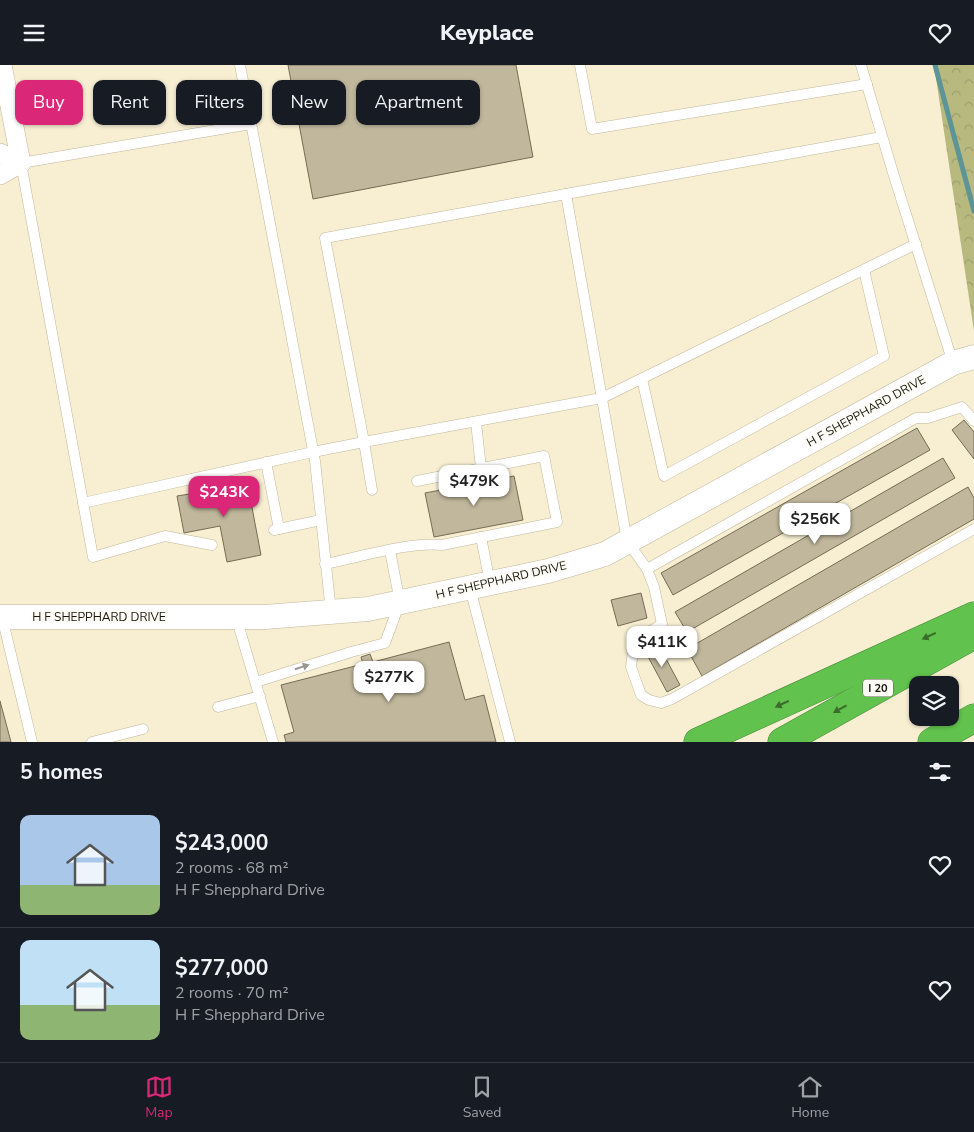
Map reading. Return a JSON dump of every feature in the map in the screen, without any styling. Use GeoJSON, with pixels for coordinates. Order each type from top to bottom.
{"type":"FeatureCollection","features":[{"type":"Feature","properties":{"kind":"highway"},"geometry":{"type":"LineString","coordinates":[[698,742],[974,617]]}},
{"type":"Feature","properties":{"kind":"highway","name":"I 20"},"geometry":{"type":"LineString","coordinates":[[782,742],[974,635]]}},
{"type":"Feature","properties":{"kind":"highway"},"geometry":{"type":"LineString","coordinates":[[932,742],[974,718]]}},
{"type":"Feature","properties":{"kind":"street"},"geometry":{"type":"LineString","coordinates":[[2,65],[21,163]]}},
{"type":"Feature","properties":{"kind":"street"},"geometry":{"type":"LineString","coordinates":[[0,153],[21,163]]}},
{"type":"Feature","properties":{"kind":"street"},"geometry":{"type":"LineString","coordinates":[[0,175],[21,163]]}},
{"type":"Feature","properties":{"kind":"street","name":"H F SHEPPHARD DRIVE"},"geometry":{"type":"LineString","coordinates":[[1,617],[265,617],[368,609],[557,568],[605,553],[964,360]]}},
{"type":"Feature","properties":{"kind":"lane"},"geometry":{"type":"LineString","coordinates":[[240,65],[243,80]]}},
{"type":"Feature","properties":{"kind":"lane"},"geometry":{"type":"LineString","coordinates":[[580,65],[592,129],[867,84]]}},
{"type":"Feature","properties":{"kind":"lane"},"geometry":{"type":"LineString","coordinates":[[861,65],[916,245],[964,360]]}},
{"type":"Feature","properties":{"kind":"lane"},"geometry":{"type":"LineString","coordinates":[[212,545],[165,536],[93,557],[21,163],[245,125]]}},
{"type":"Feature","properties":{"kind":"lane"},"geometry":{"type":"LineString","coordinates":[[251,125],[313,452],[330,612]]}},
{"type":"Feature","properties":{"kind":"lane"},"geometry":{"type":"LineString","coordinates":[[372,490],[325,238],[882,137]]}},
{"type":"Feature","properties":{"kind":"lane"},"geometry":{"type":"LineString","coordinates":[[566,194],[627,541],[647,569],[654,587],[662,625],[634,642],[631,667],[641,695],[649,700],[661,703],[672,699],[974,529]]}},
{"type":"Feature","properties":{"kind":"lane"},"geometry":{"type":"LineString","coordinates":[[83,503],[313,452],[602,398],[916,245]]}},
{"type":"Feature","properties":{"kind":"lane"},"geometry":{"type":"LineString","coordinates":[[642,379],[664,476],[884,356],[864,270]]}},
{"type":"Feature","properties":{"kind":"lane"},"geometry":{"type":"LineString","coordinates":[[647,569],[916,418],[928,418],[962,407],[974,421]]}},
{"type":"Feature","properties":{"kind":"lane"},"geometry":{"type":"LineString","coordinates":[[476,422],[481,468]]}},
{"type":"Feature","properties":{"kind":"lane"},"geometry":{"type":"LineString","coordinates":[[325,565],[390,551],[429,544],[442,545],[557,522],[544,456],[417,481]]}},
{"type":"Feature","properties":{"kind":"lane"},"geometry":{"type":"LineString","coordinates":[[266,462],[276,530],[321,520]]}},
{"type":"Feature","properties":{"kind":"lane"},"geometry":{"type":"LineString","coordinates":[[481,537],[480,585],[510,742]]}},
{"type":"Feature","properties":{"kind":"lane"},"geometry":{"type":"LineString","coordinates":[[256,682],[385,643],[400,603],[390,551]]}},
{"type":"Feature","properties":{"kind":"lane"},"geometry":{"type":"LineString","coordinates":[[1,617],[32,742]]}},
{"type":"Feature","properties":{"kind":"lane"},"geometry":{"type":"LineString","coordinates":[[236,617],[273,742]]}},
{"type":"Feature","properties":{"kind":"lane"},"geometry":{"type":"LineString","coordinates":[[218,707],[260,696]]}},
{"type":"Feature","properties":{"kind":"lane"},"geometry":{"type":"LineString","coordinates":[[92,742],[143,729]]}},
{"type":"Feature","properties":{"kind":"green space"},"geometry":{"type":"Polygon","coordinates":[[[934,65],[974,65],[974,331],[934,65]]]}},
{"type":"Feature","properties":{"kind":"building"},"geometry":{"type":"Polygon","coordinates":[[[288,65],[516,65],[533,157],[313,199],[299,125],[346,125],[346,80],[291,80],[288,65]]]}},
{"type":"Feature","properties":{"kind":"building"},"geometry":{"type":"Polygon","coordinates":[[[964,420],[974,432],[974,459],[952,430],[964,420]]]}},
{"type":"Feature","properties":{"kind":"building"},"geometry":{"type":"Polygon","coordinates":[[[917,428],[930,450],[673,595],[661,573],[917,428]]]}},
{"type":"Feature","properties":{"kind":"building"},"geometry":{"type":"Polygon","coordinates":[[[943,458],[955,478],[687,632],[675,612],[943,458]]]}},
{"type":"Feature","properties":{"kind":"building"},"geometry":{"type":"Polygon","coordinates":[[[514,476],[523,520],[434,537],[425,493],[514,476]]]}},
{"type":"Feature","properties":{"kind":"building"},"geometry":{"type":"Polygon","coordinates":[[[247,481],[261,555],[227,562],[220,526],[184,533],[177,496],[202,492],[202,489],[247,481]]]}},
{"type":"Feature","properties":{"kind":"building"},"geometry":{"type":"Polygon","coordinates":[[[968,487],[974,498],[974,519],[702,676],[687,649],[968,487]]]}},
{"type":"Feature","properties":{"kind":"building"},"geometry":{"type":"Polygon","coordinates":[[[641,593],[647,618],[618,626],[611,600],[641,593]]]}},
{"type":"Feature","properties":{"kind":"building"},"geometry":{"type":"Polygon","coordinates":[[[449,642],[465,700],[484,695],[496,742],[286,742],[284,735],[294,732],[281,685],[363,664],[361,657],[370,654],[373,662],[449,642]]]}},
{"type":"Feature","properties":{"kind":"building"},"geometry":{"type":"Polygon","coordinates":[[[658,644],[680,685],[667,692],[645,651],[658,644]]]}},
{"type":"Feature","properties":{"kind":"building"},"geometry":{"type":"Polygon","coordinates":[[[0,701],[11,742],[0,742],[0,701]]]}},
{"type":"Feature","properties":{"kind":"waterway"},"geometry":{"type":"LineString","coordinates":[[935,65],[974,211]]}}]}
